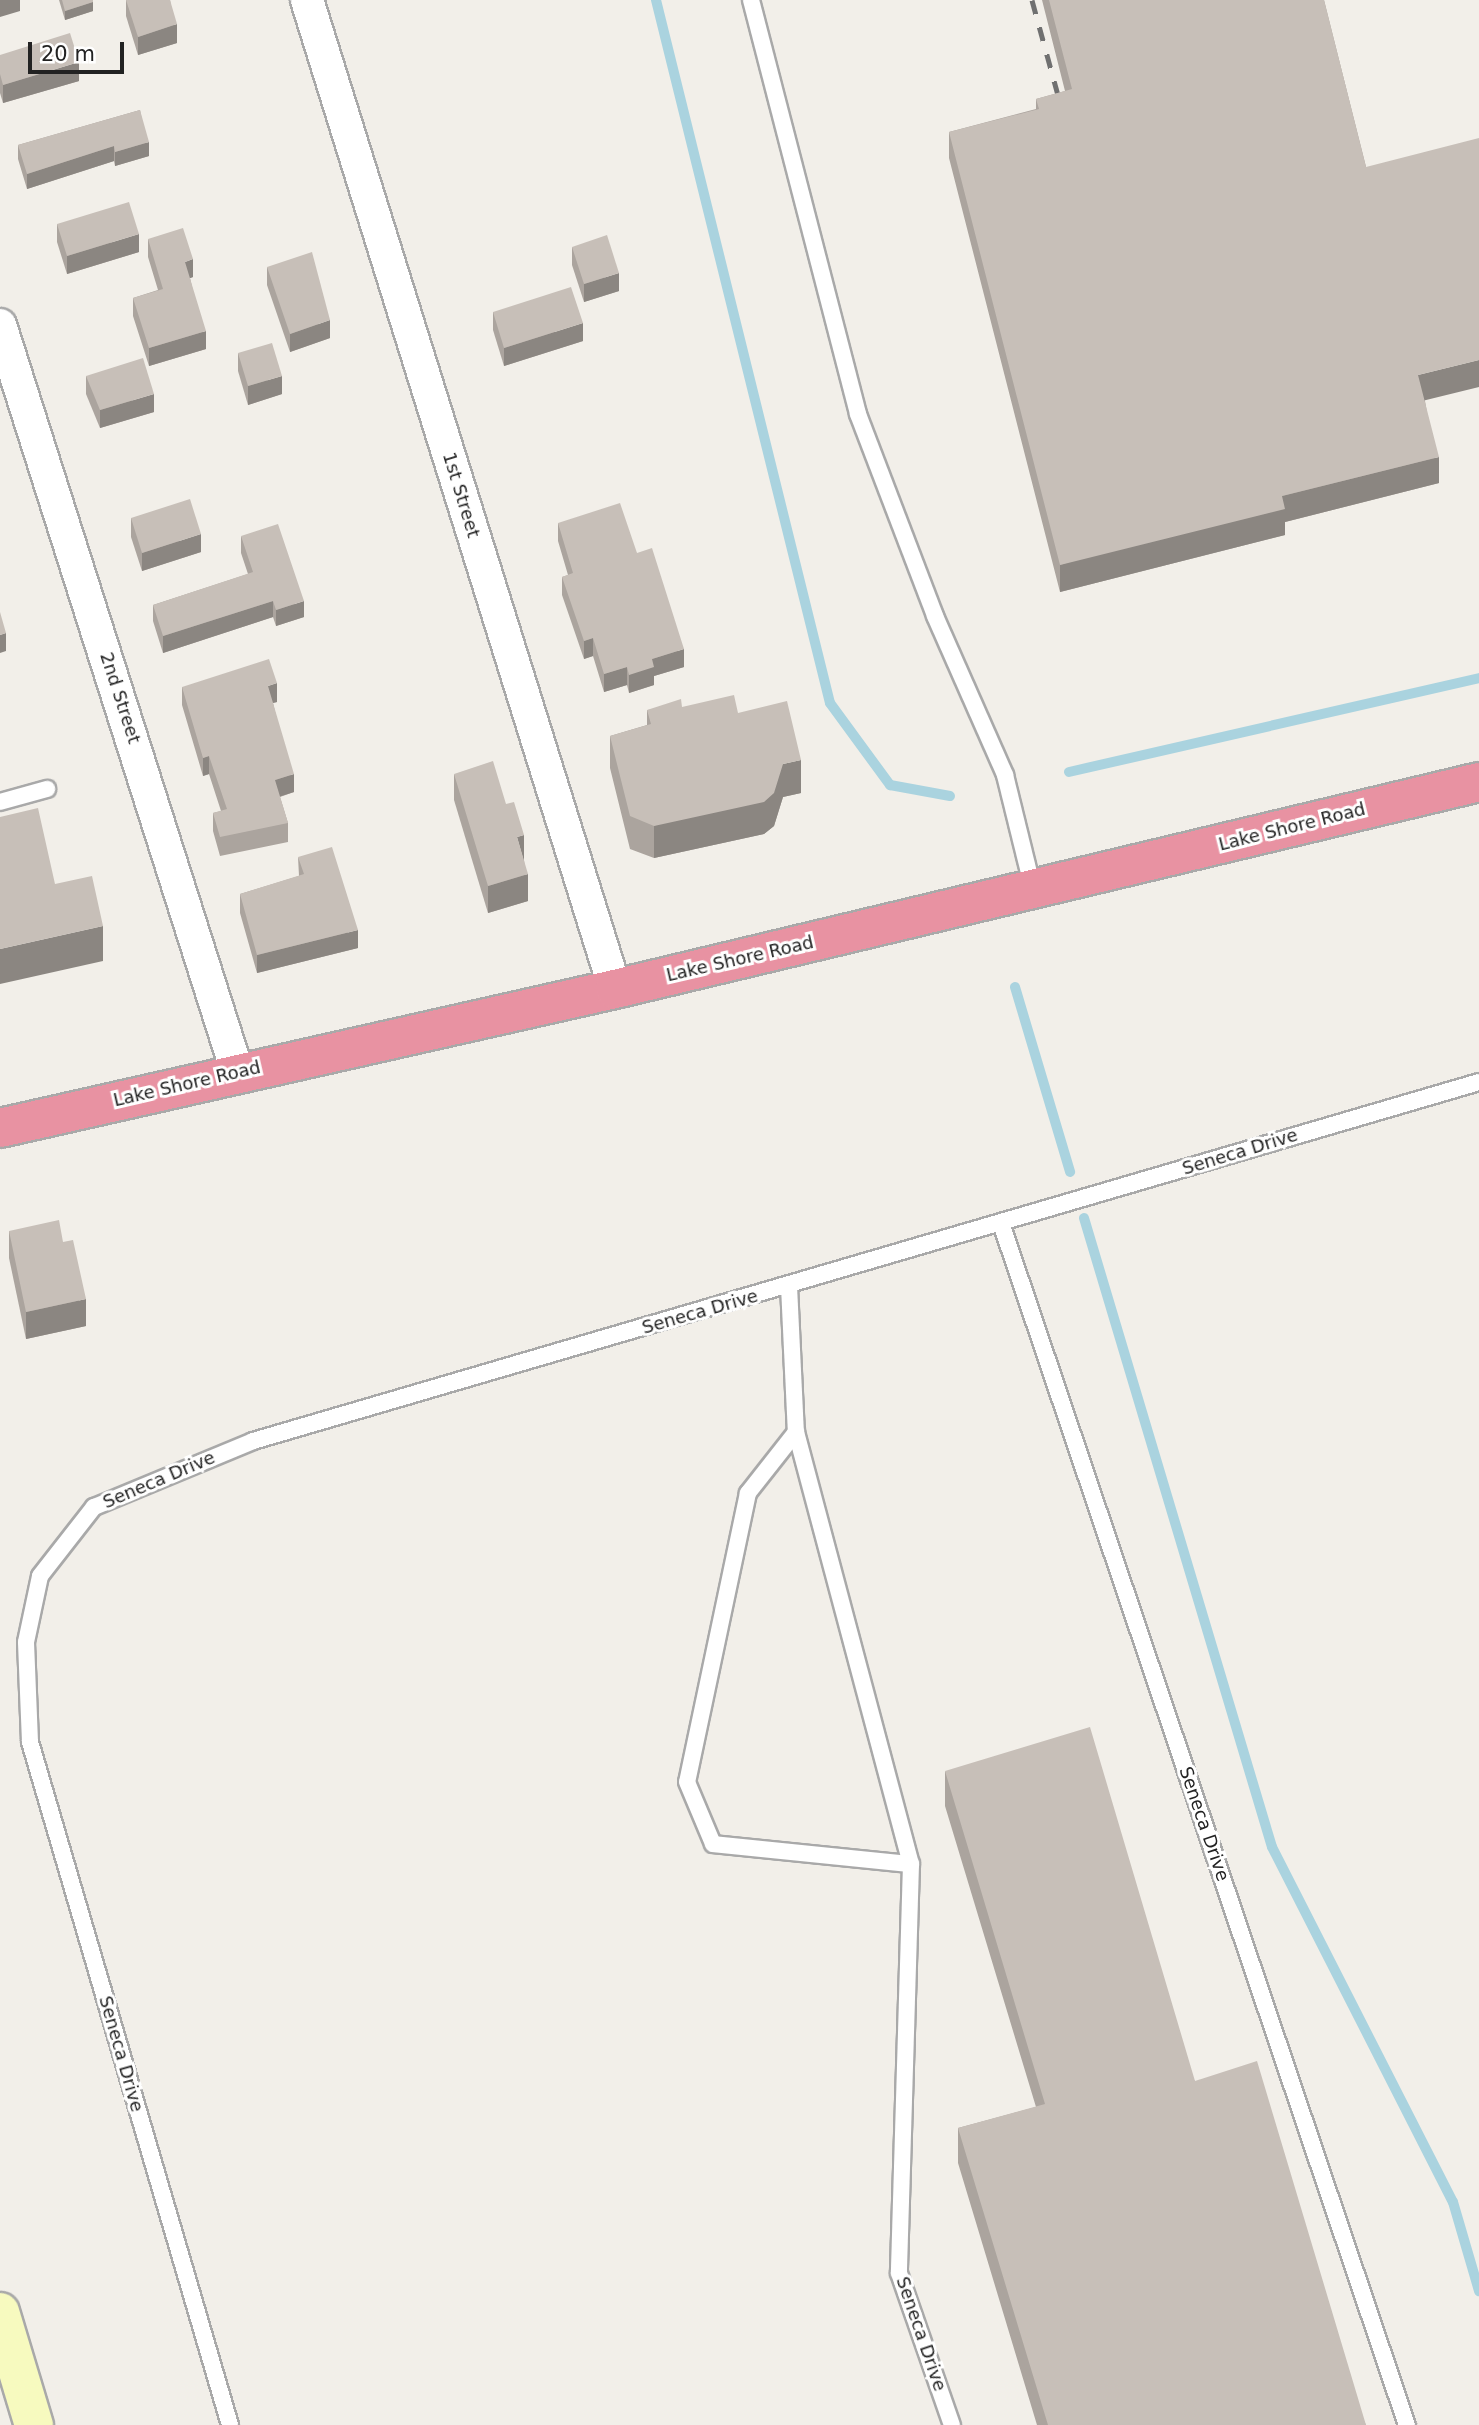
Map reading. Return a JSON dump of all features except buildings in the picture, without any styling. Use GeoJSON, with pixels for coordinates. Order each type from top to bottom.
{"type":"FeatureCollection","features":[{"type":"Feature","properties":{"kind":"highway","name":"Lake Shore Road"},"geometry":{"type":"LineString","coordinates":[[0,1128],[237,1071],[615,989],[1479,782]]}},
{"type":"Feature","properties":{"kind":"street","name":"1st Street"},"geometry":{"type":"LineString","coordinates":[[306,0],[615,989]]}},
{"type":"Feature","properties":{"kind":"street","name":"2nd Street"},"geometry":{"type":"LineString","coordinates":[[0,325],[237,1071]]}},
{"type":"Feature","properties":{"kind":"street"},"geometry":{"type":"LineString","coordinates":[[0,2312],[34,2425]]}},
{"type":"Feature","properties":{"kind":"lane"},"geometry":{"type":"LineString","coordinates":[[751,0],[858,414],[935,616],[1005,775],[1033,889]]}},
{"type":"Feature","properties":{"kind":"lane"},"geometry":{"type":"LineString","coordinates":[[0,802],[47,789]]}},
{"type":"Feature","properties":{"kind":"lane","name":"Seneca Drive"},"geometry":{"type":"LineString","coordinates":[[230,2425],[30,1742],[26,1642],[40,1576],[94,1507],[253,1441],[1479,1082]]}},
{"type":"Feature","properties":{"kind":"lane","name":"Seneca Drive"},"geometry":{"type":"LineString","coordinates":[[1001,1223],[1407,2425]]}},
{"type":"Feature","properties":{"kind":"lane","name":"Seneca Drive"},"geometry":{"type":"LineString","coordinates":[[789,1286],[796,1432],[911,1864],[899,2273],[952,2425]]}},
{"type":"Feature","properties":{"kind":"lane"},"geometry":{"type":"LineString","coordinates":[[796,1432],[748,1493],[687,1782],[713,1844],[911,1864]]}},
{"type":"Feature","properties":{"kind":"waterway"},"geometry":{"type":"LineString","coordinates":[[656,0],[830,703],[890,785],[950,796]]}},
{"type":"Feature","properties":{"kind":"waterway"},"geometry":{"type":"LineString","coordinates":[[1069,772],[1479,678]]}},
{"type":"Feature","properties":{"kind":"waterway"},"geometry":{"type":"LineString","coordinates":[[1015,987],[1070,1172]]}},
{"type":"Feature","properties":{"kind":"waterway"},"geometry":{"type":"LineString","coordinates":[[1084,1218],[1272,1847],[1453,2202],[1479,2291]]}},
{"type":"Feature","properties":{"kind":"railway"},"geometry":{"type":"LineString","coordinates":[[1032,0],[1062,110]]}}]}
